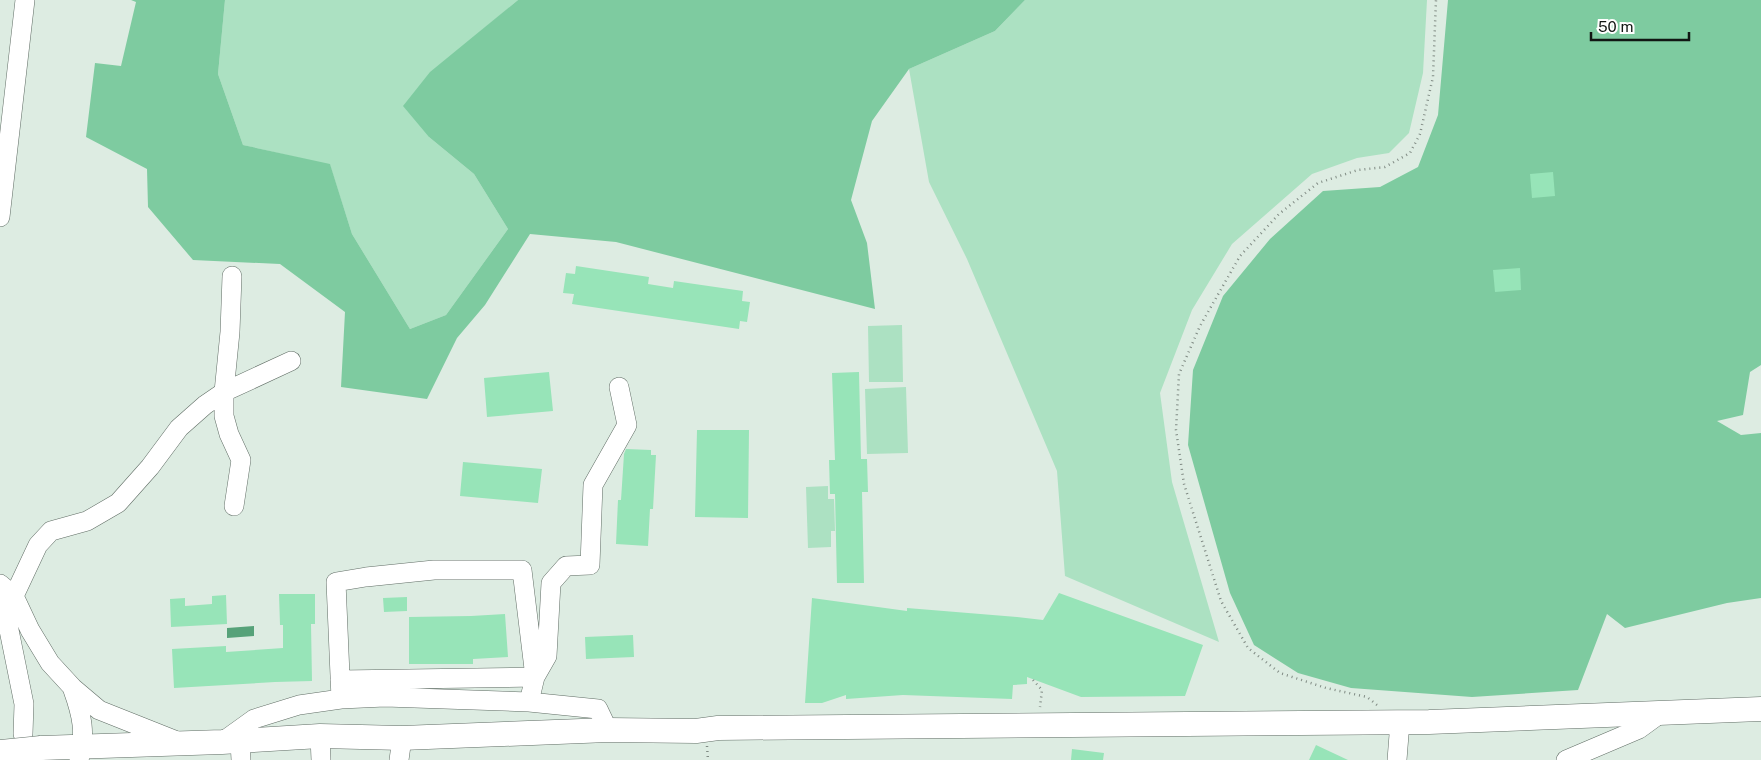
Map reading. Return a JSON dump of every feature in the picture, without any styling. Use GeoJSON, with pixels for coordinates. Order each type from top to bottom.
{"type":"FeatureCollection","features":[{"type":"Feature","properties":{"kind":"main road"},"geometry":{"type":"LineString","coordinates":[[0,752],[32,741],[81,753],[132,752],[181,743],[234,748],[320,736],[401,749],[608,730],[696,731],[718,728],[1429,722],[1761,709]]}},
{"type":"Feature","properties":{"kind":"street"},"geometry":{"type":"LineString","coordinates":[[0,217],[25,0]]}},
{"type":"Feature","properties":{"kind":"street"},"geometry":{"type":"LineString","coordinates":[[232,276],[224,416],[229,434],[241,460],[234,506]]}},
{"type":"Feature","properties":{"kind":"street"},"geometry":{"type":"LineString","coordinates":[[32,741],[9,630],[5,594],[38,546],[51,531],[87,521],[118,502],[150,466],[179,428],[224,392],[291,361]]}},
{"type":"Feature","properties":{"kind":"street"},"geometry":{"type":"LineString","coordinates":[[529,702],[535,677],[547,656],[551,583],[566,566],[590,565],[592,485],[626,425],[619,387]]}},
{"type":"Feature","properties":{"kind":"street"},"geometry":{"type":"LineString","coordinates":[[341,699],[336,582],[366,576],[434,570],[522,570],[535,677]]}},
{"type":"Feature","properties":{"kind":"street"},"geometry":{"type":"LineString","coordinates":[[5,594],[50,663],[73,688],[99,710],[181,743]]}},
{"type":"Feature","properties":{"kind":"street"},"geometry":{"type":"LineString","coordinates":[[340,680],[535,677]]}},
{"type":"Feature","properties":{"kind":"street"},"geometry":{"type":"LineString","coordinates":[[73,688],[81,714],[81,753]]}},
{"type":"Feature","properties":{"kind":"street"},"geometry":{"type":"LineString","coordinates":[[234,748],[254,719],[299,704],[341,699],[385,697],[529,702],[598,710],[608,730]]}},
{"type":"Feature","properties":{"kind":"street"},"geometry":{"type":"LineString","coordinates":[[1566,760],[1639,729],[1661,713]]}},
{"type":"Feature","properties":{"kind":"street"},"geometry":{"type":"LineString","coordinates":[[1398,760],[1400,722]]}},
{"type":"Feature","properties":{"kind":"street"},"geometry":{"type":"LineString","coordinates":[[320,736],[321,760]]}},
{"type":"Feature","properties":{"kind":"path"},"geometry":{"type":"LineString","coordinates":[[1400,722],[1367,697],[1326,688],[1280,673],[1248,648],[1220,600],[1184,484],[1176,430],[1179,374],[1200,326],[1240,256],[1278,214],[1318,183],[1358,170],[1385,167],[1410,153],[1420,134],[1433,77],[1436,0]]}},
{"type":"Feature","properties":{"kind":"path"},"geometry":{"type":"LineString","coordinates":[[1033,680],[1042,690],[1038,726]]}},
{"type":"Feature","properties":{"kind":"shaded area"},"geometry":{"type":"Polygon","coordinates":[[[131,0],[225,0],[218,74],[243,145],[330,164],[352,234],[410,329],[446,315],[508,229],[474,174],[429,137],[403,106],[430,72],[518,0],[1025,0],[995,31],[909,69],[872,121],[851,200],[867,243],[875,309],[616,242],[530,234],[485,305],[457,338],[427,399],[341,387],[345,312],[280,264],[193,260],[148,207],[147,169],[86,137],[95,63],[121,66],[136,2],[131,0]]]}},
{"type":"Feature","properties":{"kind":"shaded area"},"geometry":{"type":"Polygon","coordinates":[[[225,0],[518,0],[482,30],[429,137],[474,174],[508,229],[446,315],[410,329],[352,234],[330,165],[243,145],[218,74],[225,0]]]}},
{"type":"Feature","properties":{"kind":"shaded area"},"geometry":{"type":"Polygon","coordinates":[[[1025,0],[1427,0],[1423,73],[1409,133],[1389,153],[1357,158],[1312,174],[1232,244],[1192,310],[1160,393],[1172,482],[1219,642],[1065,576],[1057,471],[967,259],[929,182],[909,69],[995,31],[1025,0]]]}},
{"type":"Feature","properties":{"kind":"shaded area"},"geometry":{"type":"Polygon","coordinates":[[[1448,0],[1761,0],[1761,365],[1750,372],[1743,415],[1717,421],[1741,435],[1761,433],[1761,598],[1727,603],[1625,628],[1607,614],[1578,690],[1472,697],[1351,688],[1298,673],[1254,645],[1230,593],[1188,445],[1193,370],[1223,296],[1270,239],[1323,191],[1380,187],[1418,167],[1438,115],[1448,0]]]}},
{"type":"Feature","properties":{"kind":"shaded area"},"geometry":{"type":"Polygon","coordinates":[[[902,325],[903,382],[869,382],[868,326],[902,325]]]}},
{"type":"Feature","properties":{"kind":"shaded area"},"geometry":{"type":"Polygon","coordinates":[[[906,387],[908,453],[867,454],[865,389],[906,387]]]}},
{"type":"Feature","properties":{"kind":"shaded area"},"geometry":{"type":"Polygon","coordinates":[[[828,486],[828,499],[834,499],[835,531],[831,531],[831,547],[808,548],[806,487],[828,486]]]}},
{"type":"Feature","properties":{"kind":"shaded area"},"geometry":{"type":"Polygon","coordinates":[[[254,626],[254,636],[227,638],[227,628],[254,626]]]}},
{"type":"Feature","properties":{"kind":"building"},"geometry":{"type":"Polygon","coordinates":[[[1553,172],[1555,196],[1532,198],[1530,174],[1553,172]]]}},
{"type":"Feature","properties":{"kind":"building"},"geometry":{"type":"Polygon","coordinates":[[[576,266],[649,277],[648,284],[673,288],[674,281],[743,291],[742,301],[750,302],[747,322],[740,321],[739,329],[572,304],[574,294],[563,293],[566,273],[575,274],[576,266]]]}},
{"type":"Feature","properties":{"kind":"building"},"geometry":{"type":"Polygon","coordinates":[[[1520,268],[1521,290],[1495,292],[1493,270],[1520,268]]]}},
{"type":"Feature","properties":{"kind":"building"},"geometry":{"type":"Polygon","coordinates":[[[549,372],[553,411],[487,417],[484,378],[549,372]]]}},
{"type":"Feature","properties":{"kind":"building"},"geometry":{"type":"Polygon","coordinates":[[[859,372],[861,459],[867,459],[868,492],[862,492],[864,583],[837,583],[835,494],[830,494],[829,460],[835,460],[832,373],[859,372]]]}},
{"type":"Feature","properties":{"kind":"building"},"geometry":{"type":"Polygon","coordinates":[[[697,430],[749,430],[748,518],[695,517],[697,430]]]}},
{"type":"Feature","properties":{"kind":"building"},"geometry":{"type":"Polygon","coordinates":[[[626,449],[651,450],[651,455],[656,455],[653,509],[650,509],[648,546],[616,544],[618,500],[621,500],[624,454],[626,449]]]}},
{"type":"Feature","properties":{"kind":"building"},"geometry":{"type":"Polygon","coordinates":[[[463,462],[542,469],[538,503],[460,496],[463,462]]]}},
{"type":"Feature","properties":{"kind":"building"},"geometry":{"type":"Polygon","coordinates":[[[1059,593],[1203,645],[1185,696],[1081,697],[1027,677],[1027,684],[1013,685],[1012,699],[903,695],[846,699],[846,695],[822,703],[805,703],[812,598],[907,611],[907,608],[1043,620],[1059,593]]]}},
{"type":"Feature","properties":{"kind":"building"},"geometry":{"type":"Polygon","coordinates":[[[279,594],[315,594],[315,624],[311,624],[312,681],[174,688],[172,649],[226,646],[226,652],[283,648],[283,625],[280,625],[279,594]]]}},
{"type":"Feature","properties":{"kind":"building"},"geometry":{"type":"Polygon","coordinates":[[[226,595],[227,624],[171,627],[170,599],[185,598],[185,606],[212,604],[212,596],[226,595]]]}},
{"type":"Feature","properties":{"kind":"building"},"geometry":{"type":"Polygon","coordinates":[[[407,597],[407,611],[384,612],[383,598],[407,597]]]}},
{"type":"Feature","properties":{"kind":"building"},"geometry":{"type":"Polygon","coordinates":[[[505,614],[508,657],[473,659],[473,664],[409,664],[409,617],[505,614]]]}},
{"type":"Feature","properties":{"kind":"building"},"geometry":{"type":"Polygon","coordinates":[[[633,635],[634,657],[586,659],[585,637],[633,635]]]}},
{"type":"Feature","properties":{"kind":"building"},"geometry":{"type":"Polygon","coordinates":[[[1316,745],[1348,760],[1309,760],[1316,745]]]}},
{"type":"Feature","properties":{"kind":"building"},"geometry":{"type":"Polygon","coordinates":[[[1072,749],[1104,753],[1103,760],[1071,760],[1072,749]]]}}]}
